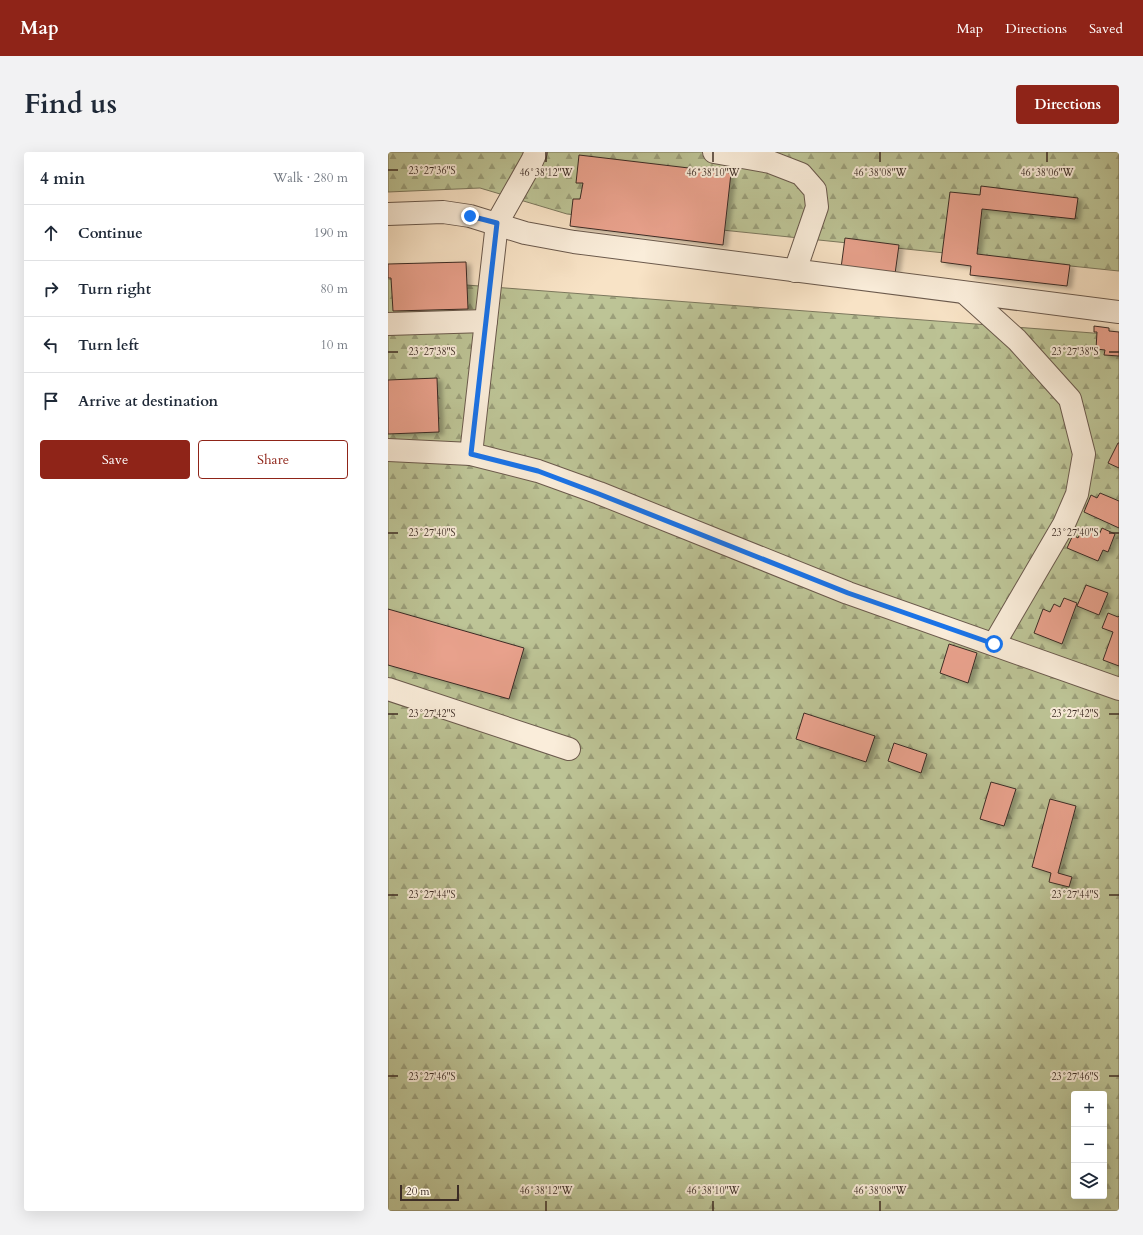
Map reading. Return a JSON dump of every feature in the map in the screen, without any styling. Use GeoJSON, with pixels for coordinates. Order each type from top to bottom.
{"type":"FeatureCollection","features":[{"type":"Feature","properties":{"kind":"street"},"geometry":{"type":"LineString","coordinates":[[471,454],[497,223],[536,152]]}},
{"type":"Feature","properties":{"kind":"street"},"geometry":{"type":"LineString","coordinates":[[714,152],[770,162],[802,174],[815,190],[817,207],[796,271]]}},
{"type":"Feature","properties":{"kind":"street"},"geometry":{"type":"LineString","coordinates":[[388,214],[443,212],[470,216],[497,223],[525,233],[574,242],[1119,312]]}},
{"type":"Feature","properties":{"kind":"street"},"geometry":{"type":"LineString","coordinates":[[965,293],[1017,340],[1070,399],[1084,454],[1077,494],[1064,524],[994,644]]}},
{"type":"Feature","properties":{"kind":"street"},"geometry":{"type":"LineString","coordinates":[[388,324],[486,321]]}},
{"type":"Feature","properties":{"kind":"street"},"geometry":{"type":"LineString","coordinates":[[388,450],[471,454],[538,471],[848,593],[1119,689]]}},
{"type":"Feature","properties":{"kind":"street"},"geometry":{"type":"LineString","coordinates":[[388,689],[569,749]]}},
{"type":"Feature","properties":{"kind":"green space"},"geometry":{"type":"Polygon","coordinates":[[[388,152],[1119,152],[1119,271],[567,214],[480,188],[388,192],[388,152]]]}},
{"type":"Feature","properties":{"kind":"green space"},"geometry":{"type":"Polygon","coordinates":[[[388,279],[1119,335],[1119,1211],[388,1211],[388,279]]]}},
{"type":"Feature","properties":{"kind":"building"},"geometry":{"type":"Polygon","coordinates":[[[579,155],[731,173],[723,245],[570,226],[573,199],[580,199],[583,183],[576,183],[579,155]]]}},
{"type":"Feature","properties":{"kind":"building"},"geometry":{"type":"Polygon","coordinates":[[[981,186],[1078,198],[1075,219],[982,209],[977,254],[1070,265],[1067,286],[970,275],[971,266],[941,262],[950,192],[980,195],[981,186]]]}},
{"type":"Feature","properties":{"kind":"building"},"geometry":{"type":"Polygon","coordinates":[[[845,238],[899,245],[895,274],[841,268],[845,238]]]}},
{"type":"Feature","properties":{"kind":"building"},"geometry":{"type":"Polygon","coordinates":[[[466,262],[468,309],[393,311],[391,278],[388,278],[388,264],[466,262]]]}},
{"type":"Feature","properties":{"kind":"building"},"geometry":{"type":"Polygon","coordinates":[[[1094,326],[1109,328],[1109,331],[1119,332],[1119,356],[1104,355],[1105,350],[1096,349],[1097,332],[1094,332],[1094,326]]]}},
{"type":"Feature","properties":{"kind":"building"},"geometry":{"type":"Polygon","coordinates":[[[437,378],[439,432],[388,434],[388,380],[437,378]]]}},
{"type":"Feature","properties":{"kind":"building"},"geometry":{"type":"Polygon","coordinates":[[[1119,443],[1119,468],[1108,463],[1119,443]]]}},
{"type":"Feature","properties":{"kind":"building"},"geometry":{"type":"Polygon","coordinates":[[[1100,493],[1119,501],[1119,528],[1084,512],[1091,495],[1097,498],[1100,493]]]}},
{"type":"Feature","properties":{"kind":"building"},"geometry":{"type":"Polygon","coordinates":[[[1083,527],[1099,535],[1102,528],[1115,534],[1108,552],[1103,550],[1098,561],[1067,548],[1073,535],[1078,538],[1083,527]]]}},
{"type":"Feature","properties":{"kind":"building"},"geometry":{"type":"Polygon","coordinates":[[[1086,585],[1108,593],[1099,615],[1077,606],[1086,585]]]}},
{"type":"Feature","properties":{"kind":"building"},"geometry":{"type":"Polygon","coordinates":[[[1064,598],[1077,603],[1062,644],[1034,633],[1043,609],[1050,612],[1054,604],[1060,607],[1064,598]]]}},
{"type":"Feature","properties":{"kind":"building"},"geometry":{"type":"Polygon","coordinates":[[[388,609],[524,648],[509,699],[388,665],[388,609]]]}},
{"type":"Feature","properties":{"kind":"building"},"geometry":{"type":"Polygon","coordinates":[[[1108,613],[1118,617],[1119,616],[1119,666],[1103,660],[1113,632],[1102,628],[1108,613]]]}},
{"type":"Feature","properties":{"kind":"building"},"geometry":{"type":"Polygon","coordinates":[[[949,644],[977,653],[968,683],[940,673],[949,644]]]}},
{"type":"Feature","properties":{"kind":"building"},"geometry":{"type":"Polygon","coordinates":[[[804,713],[875,736],[866,762],[796,739],[804,713]]]}},
{"type":"Feature","properties":{"kind":"building"},"geometry":{"type":"Polygon","coordinates":[[[894,743],[927,754],[921,773],[888,761],[894,743]]]}},
{"type":"Feature","properties":{"kind":"building"},"geometry":{"type":"Polygon","coordinates":[[[991,782],[1016,789],[1004,826],[980,819],[991,782]]]}},
{"type":"Feature","properties":{"kind":"building"},"geometry":{"type":"Polygon","coordinates":[[[1050,799],[1076,806],[1058,873],[1072,877],[1069,887],[1049,882],[1051,873],[1032,867],[1050,799]]]}},
{"type":"Feature","properties":{"kind":"route"},"geometry":{"type":"LineString","coordinates":[[470,216],[497,223],[471,454],[538,471],[848,593],[994,644]]}}]}
